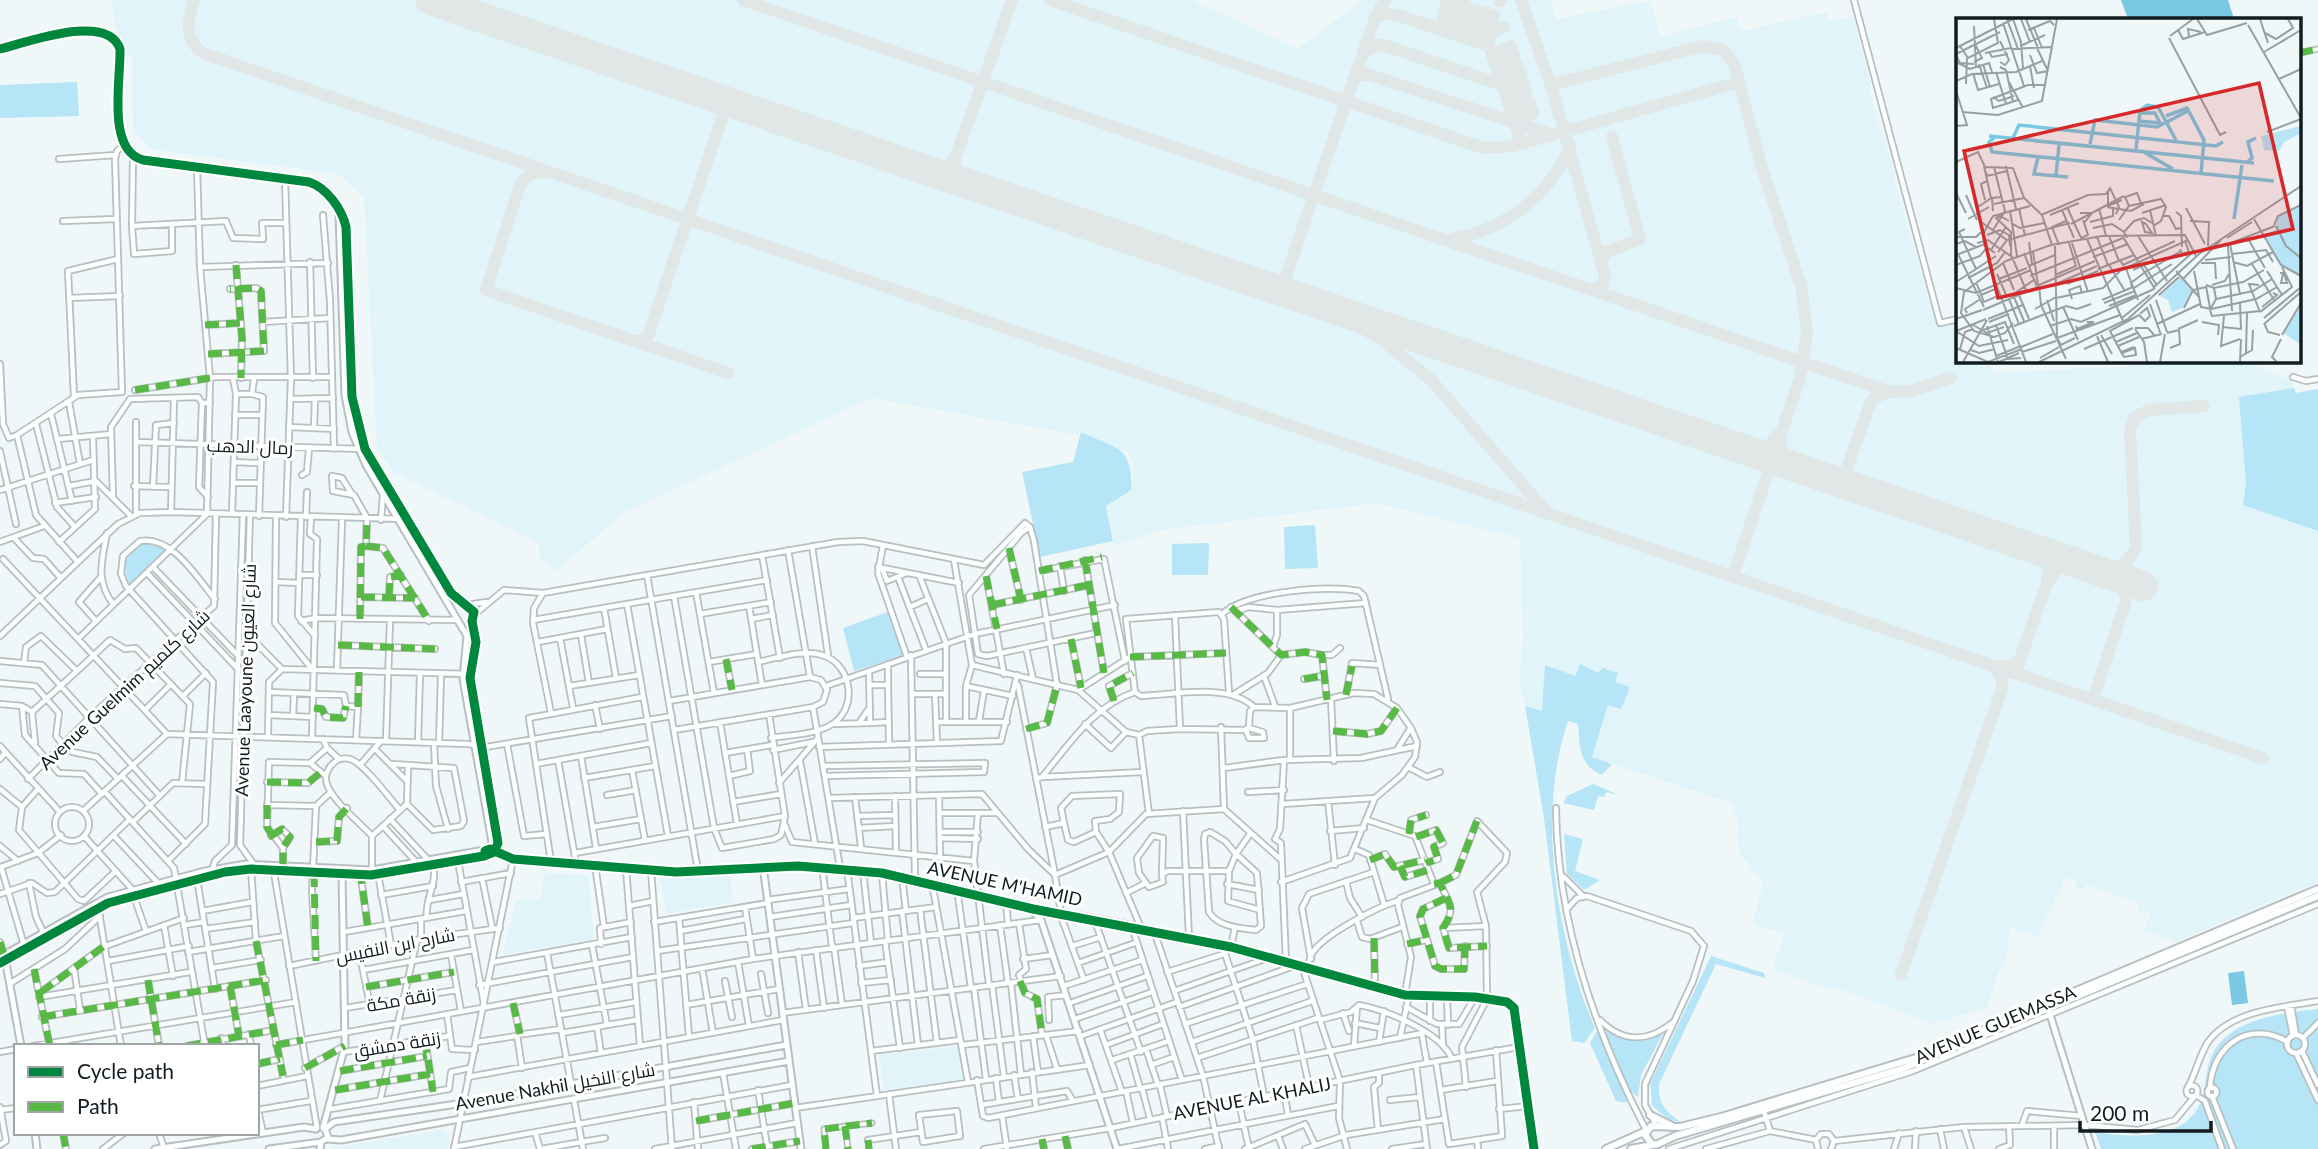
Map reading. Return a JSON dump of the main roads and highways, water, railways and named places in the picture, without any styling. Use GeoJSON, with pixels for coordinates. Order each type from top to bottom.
{"type":"FeatureCollection","features":[{"type":"Feature","properties":{"kind":"main road","name":"AVENUE GUEMASSA"},"geometry":{"type":"LineString","coordinates":[[2048,1008],[2318,889]]}},
{"type":"Feature","properties":{"kind":"main road","name":"AVENUE GUEMASSA"},"geometry":{"type":"LineString","coordinates":[[1663,1141],[1902,1069],[2318,896]]}},
{"type":"Feature","properties":{"kind":"main road","name":"AVENUE GUEMASSA"},"geometry":{"type":"LineString","coordinates":[[1659,1126],[1677,1127],[1764,1112]]}},
{"type":"Feature","properties":{"kind":"main road"},"geometry":{"type":"LineString","coordinates":[[1650,1115],[1677,1127]]}},
{"type":"Feature","properties":{"kind":"main road"},"geometry":{"type":"LineString","coordinates":[[1606,1149],[1659,1126],[1665,1134],[1663,1141],[1631,1149]]}},
{"type":"Feature","properties":{"kind":"main road"},"geometry":{"type":"LineString","coordinates":[[1646,1131],[1646,1139],[1652,1144]]}}]}
